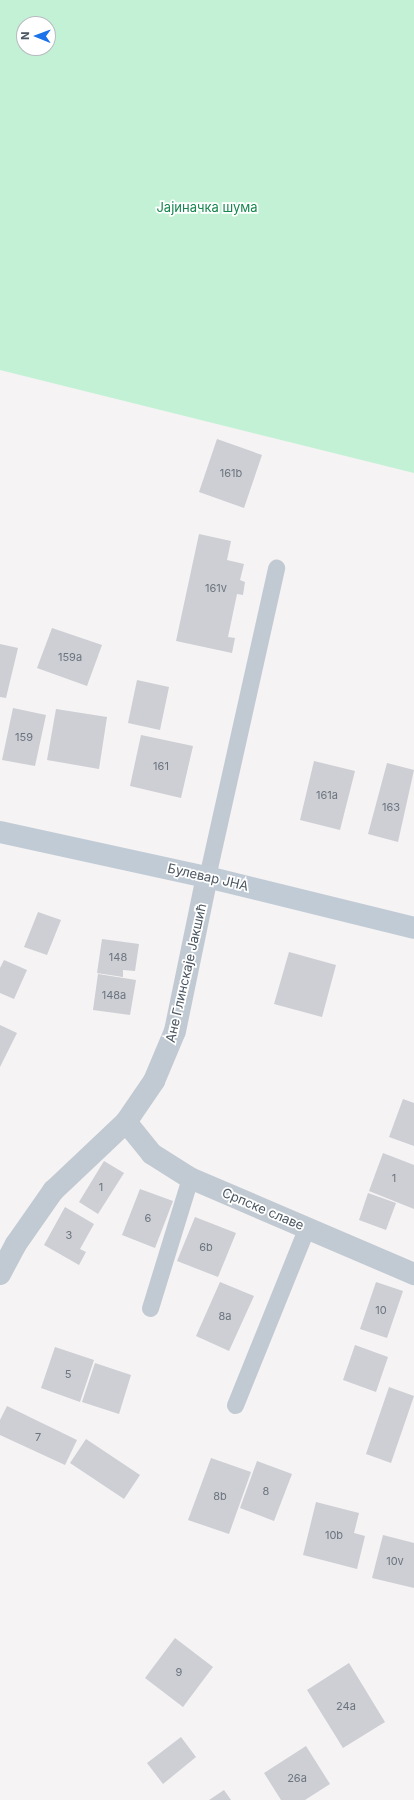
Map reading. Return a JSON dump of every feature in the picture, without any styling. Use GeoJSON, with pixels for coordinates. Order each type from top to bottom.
{"type":"FeatureCollection","features":[{"type":"Feature","properties":{"kind":"main road","name":"Булевар ЈНА"},"geometry":{"type":"LineString","coordinates":[[0,832],[207,877],[414,928]]}},
{"type":"Feature","properties":{"kind":"street","name":"Ане Глинскаје Јакшић"},"geometry":{"type":"LineString","coordinates":[[0,1274],[16,1244],[53,1191],[126,1122],[154,1081],[175,1031],[207,877]]}},
{"type":"Feature","properties":{"kind":"street","name":"Српске славе"},"geometry":{"type":"LineString","coordinates":[[126,1122],[152,1154],[190,1178],[308,1227],[414,1274]]}},
{"type":"Feature","properties":{"kind":"lane"},"geometry":{"type":"LineString","coordinates":[[207,877],[276,568]]}},
{"type":"Feature","properties":{"kind":"lane"},"geometry":{"type":"LineString","coordinates":[[150,1308],[190,1178]]}},
{"type":"Feature","properties":{"kind":"lane"},"geometry":{"type":"LineString","coordinates":[[235,1405],[308,1227]]}},
{"type":"Feature","properties":{"kind":"green space","name":"Јајиначка шума"},"geometry":{"type":"Polygon","coordinates":[[[0,0],[414,0],[414,473],[0,370],[0,0]]]}},
{"type":"Feature","properties":{"kind":"building"},"geometry":{"type":"Polygon","coordinates":[[[217,439],[262,455],[244,508],[199,492],[217,439]]]}},
{"type":"Feature","properties":{"kind":"building"},"geometry":{"type":"Polygon","coordinates":[[[199,534],[231,541],[227,560],[244,564],[240,580],[245,582],[243,595],[237,594],[228,637],[235,638],[232,653],[176,641],[199,534]]]}},
{"type":"Feature","properties":{"kind":"building"},"geometry":{"type":"Polygon","coordinates":[[[52,628],[102,645],[87,686],[37,668],[52,628]]]}},
{"type":"Feature","properties":{"kind":"building"},"geometry":{"type":"Polygon","coordinates":[[[0,644],[18,648],[6,698],[0,697],[0,644]]]}},
{"type":"Feature","properties":{"kind":"building"},"geometry":{"type":"Polygon","coordinates":[[[137,680],[169,687],[160,730],[128,723],[137,680]]]}},
{"type":"Feature","properties":{"kind":"building"},"geometry":{"type":"Polygon","coordinates":[[[13,708],[46,715],[35,766],[2,760],[13,708]]]}},
{"type":"Feature","properties":{"kind":"building"},"geometry":{"type":"Polygon","coordinates":[[[56,709],[107,717],[99,769],[47,760],[56,709]]]}},
{"type":"Feature","properties":{"kind":"building"},"geometry":{"type":"Polygon","coordinates":[[[141,735],[193,746],[181,798],[130,786],[141,735]]]}},
{"type":"Feature","properties":{"kind":"building"},"geometry":{"type":"Polygon","coordinates":[[[314,761],[355,771],[340,830],[300,820],[314,761]]]}},
{"type":"Feature","properties":{"kind":"building"},"geometry":{"type":"Polygon","coordinates":[[[387,763],[414,770],[398,842],[368,834],[387,763]]]}},
{"type":"Feature","properties":{"kind":"building"},"geometry":{"type":"Polygon","coordinates":[[[38,912],[61,920],[47,955],[24,947],[38,912]]]}},
{"type":"Feature","properties":{"kind":"building"},"geometry":{"type":"Polygon","coordinates":[[[102,939],[139,944],[135,971],[123,970],[123,977],[97,973],[102,939]]]}},
{"type":"Feature","properties":{"kind":"building"},"geometry":{"type":"Polygon","coordinates":[[[289,952],[336,965],[322,1017],[274,1004],[289,952]]]}},
{"type":"Feature","properties":{"kind":"building"},"geometry":{"type":"Polygon","coordinates":[[[4,960],[27,970],[14,999],[0,993],[0,968],[4,960]]]}},
{"type":"Feature","properties":{"kind":"building"},"geometry":{"type":"Polygon","coordinates":[[[98,974],[136,980],[130,1015],[93,1010],[98,974]]]}},
{"type":"Feature","properties":{"kind":"building"},"geometry":{"type":"Polygon","coordinates":[[[0,1025],[17,1033],[0,1067],[0,1025]]]}},
{"type":"Feature","properties":{"kind":"building"},"geometry":{"type":"Polygon","coordinates":[[[403,1099],[414,1103],[414,1146],[389,1137],[403,1099]]]}},
{"type":"Feature","properties":{"kind":"building"},"geometry":{"type":"Polygon","coordinates":[[[383,1153],[414,1165],[414,1209],[369,1191],[383,1153]]]}},
{"type":"Feature","properties":{"kind":"building"},"geometry":{"type":"Polygon","coordinates":[[[104,1161],[124,1173],[98,1214],[79,1202],[104,1161]]]}},
{"type":"Feature","properties":{"kind":"building"},"geometry":{"type":"Polygon","coordinates":[[[140,1189],[173,1201],[155,1248],[122,1235],[140,1189]]]}},
{"type":"Feature","properties":{"kind":"building"},"geometry":{"type":"Polygon","coordinates":[[[368,1193],[396,1203],[386,1230],[359,1220],[368,1193]]]}},
{"type":"Feature","properties":{"kind":"building"},"geometry":{"type":"Polygon","coordinates":[[[65,1207],[94,1224],[80,1249],[86,1252],[79,1265],[44,1245],[65,1207]]]}},
{"type":"Feature","properties":{"kind":"building"},"geometry":{"type":"Polygon","coordinates":[[[195,1217],[236,1233],[218,1277],[177,1261],[195,1217]]]}},
{"type":"Feature","properties":{"kind":"building"},"geometry":{"type":"Polygon","coordinates":[[[220,1282],[254,1296],[229,1351],[196,1336],[220,1282]]]}},
{"type":"Feature","properties":{"kind":"building"},"geometry":{"type":"Polygon","coordinates":[[[376,1282],[403,1291],[387,1338],[360,1329],[376,1282]]]}},
{"type":"Feature","properties":{"kind":"building"},"geometry":{"type":"Polygon","coordinates":[[[355,1345],[388,1357],[376,1392],[343,1380],[355,1345]]]}},
{"type":"Feature","properties":{"kind":"building"},"geometry":{"type":"Polygon","coordinates":[[[55,1347],[94,1360],[80,1402],[41,1388],[55,1347]]]}},
{"type":"Feature","properties":{"kind":"building"},"geometry":{"type":"Polygon","coordinates":[[[95,1363],[131,1375],[119,1414],[82,1402],[95,1363]]]}},
{"type":"Feature","properties":{"kind":"building"},"geometry":{"type":"Polygon","coordinates":[[[389,1387],[414,1396],[391,1463],[366,1454],[389,1387]]]}},
{"type":"Feature","properties":{"kind":"building"},"geometry":{"type":"Polygon","coordinates":[[[7,1406],[77,1440],[65,1465],[0,1435],[0,1420],[7,1406]]]}},
{"type":"Feature","properties":{"kind":"building"},"geometry":{"type":"Polygon","coordinates":[[[86,1439],[140,1475],[124,1499],[70,1463],[86,1439]]]}},
{"type":"Feature","properties":{"kind":"building"},"geometry":{"type":"Polygon","coordinates":[[[211,1458],[251,1472],[229,1534],[188,1520],[211,1458]]]}},
{"type":"Feature","properties":{"kind":"building"},"geometry":{"type":"Polygon","coordinates":[[[257,1461],[292,1474],[274,1521],[240,1508],[257,1461]]]}},
{"type":"Feature","properties":{"kind":"building"},"geometry":{"type":"Polygon","coordinates":[[[316,1502],[359,1513],[354,1533],[365,1536],[357,1569],[303,1555],[316,1502]]]}},
{"type":"Feature","properties":{"kind":"building"},"geometry":{"type":"Polygon","coordinates":[[[383,1535],[414,1543],[414,1588],[372,1578],[383,1535]]]}},
{"type":"Feature","properties":{"kind":"building"},"geometry":{"type":"Polygon","coordinates":[[[175,1638],[213,1667],[183,1707],[145,1678],[175,1638]]]}},
{"type":"Feature","properties":{"kind":"building"},"geometry":{"type":"Polygon","coordinates":[[[349,1663],[385,1722],[343,1748],[307,1690],[349,1663]]]}},
{"type":"Feature","properties":{"kind":"building"},"geometry":{"type":"Polygon","coordinates":[[[181,1737],[196,1757],[163,1784],[147,1763],[181,1737]]]}},
{"type":"Feature","properties":{"kind":"building"},"geometry":{"type":"Polygon","coordinates":[[[306,1746],[330,1784],[305,1800],[281,1800],[264,1773],[306,1746]]]}},
{"type":"Feature","properties":{"kind":"building"},"geometry":{"type":"Polygon","coordinates":[[[224,1790],[231,1800],[209,1800],[224,1790]]]}}]}
